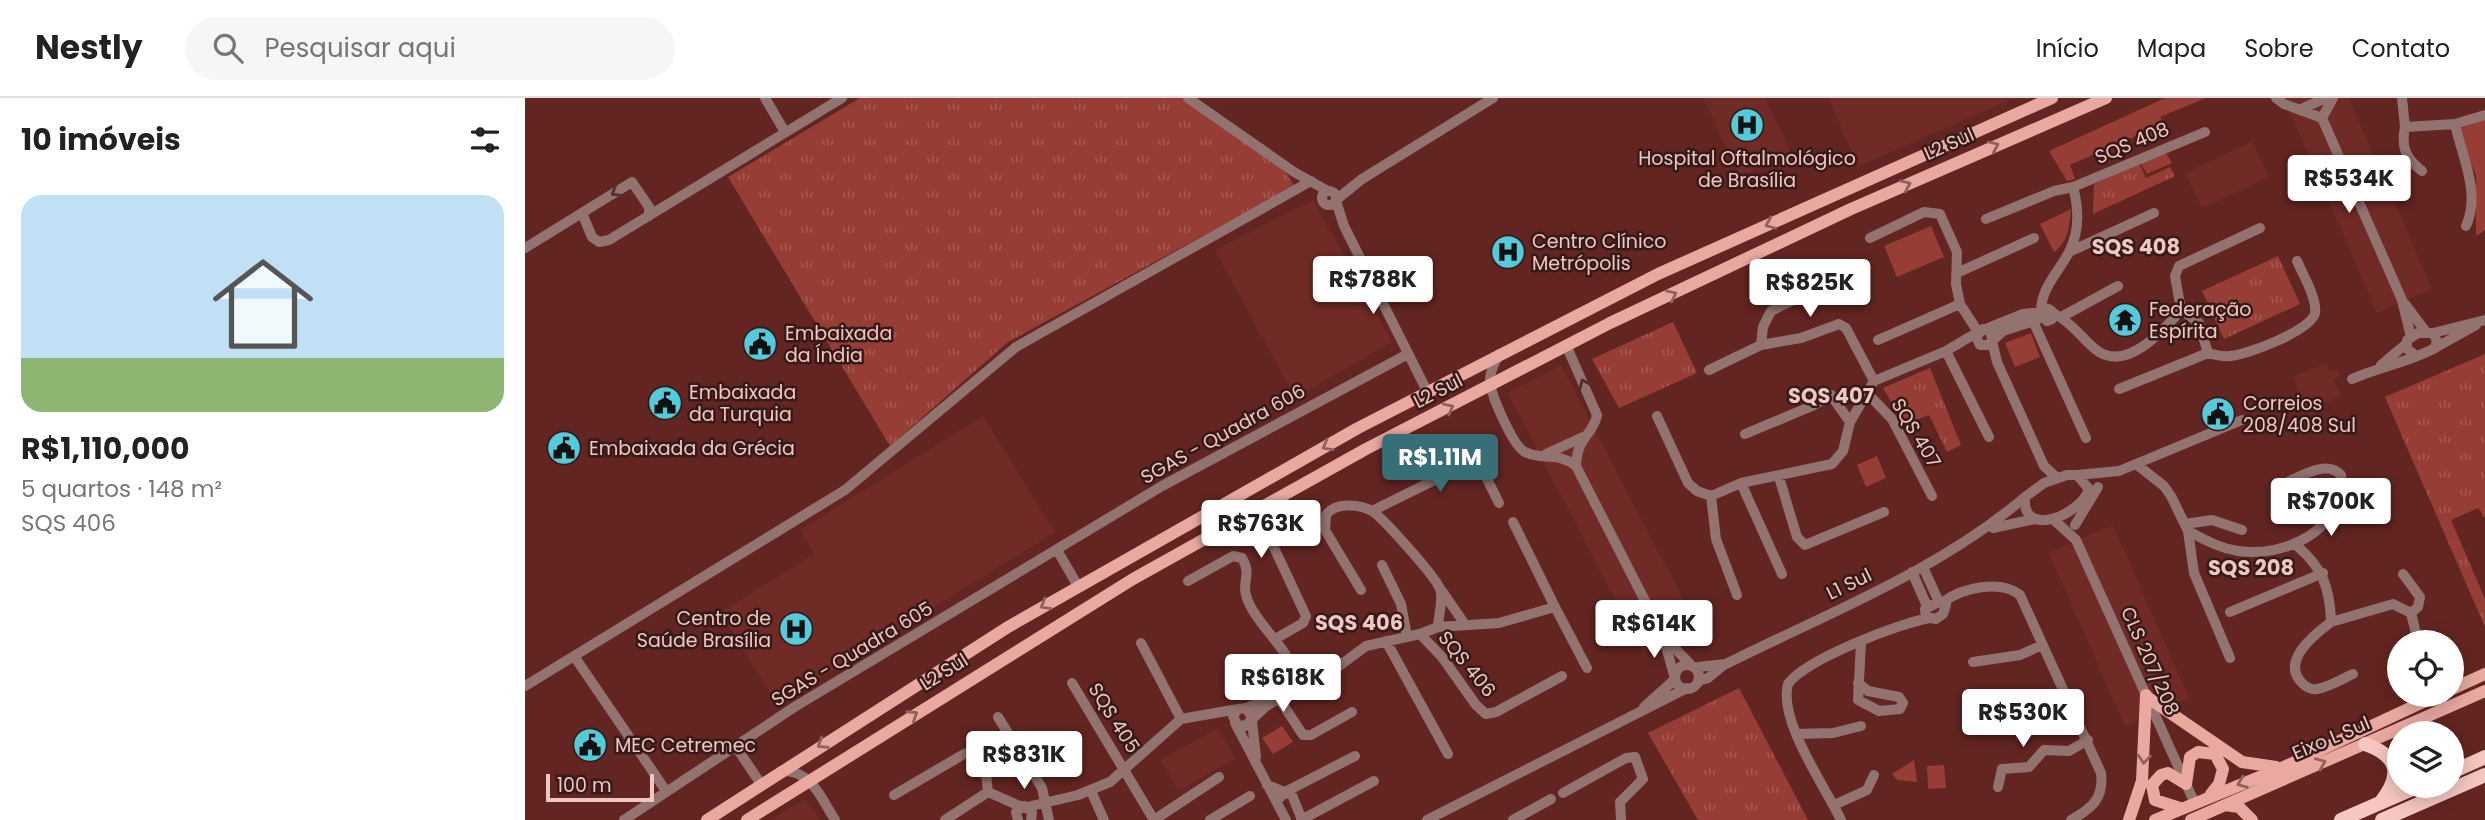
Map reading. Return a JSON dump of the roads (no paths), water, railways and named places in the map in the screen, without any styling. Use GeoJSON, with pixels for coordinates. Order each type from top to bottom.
{"type":"FeatureCollection","features":[{"type":"Feature","properties":{"kind":"highway"},"geometry":{"type":"LineString","coordinates":[[2365,744],[2384,751],[2391,758],[2394,782],[2381,802]]}},
{"type":"Feature","properties":{"kind":"highway"},"geometry":{"type":"LineString","coordinates":[[2464,767],[2485,757]]}},
{"type":"Feature","properties":{"kind":"highway"},"geometry":{"type":"LineString","coordinates":[[2382,820],[2485,775]]}},
{"type":"Feature","properties":{"kind":"highway"},"geometry":{"type":"LineString","coordinates":[[2341,820],[2390,798]]}},
{"type":"Feature","properties":{"kind":"main road","name":"L2 Sul"},"geometry":{"type":"LineString","coordinates":[[707,820],[780,771],[1078,586],[1358,428],[1625,291],[1728,242],[2052,98]]}},
{"type":"Feature","properties":{"kind":"main road","name":"L2 Sul"},"geometry":{"type":"LineString","coordinates":[[747,820],[1133,579],[1366,449],[1610,323],[1851,209],[2106,98]]}},
{"type":"Feature","properties":{"kind":"main road"},"geometry":{"type":"LineString","coordinates":[[2037,105],[2038,117],[2050,121]]}},
{"type":"Feature","properties":{"kind":"main road"},"geometry":{"type":"LineString","coordinates":[[2018,113],[2026,121],[2027,131]]}},
{"type":"Feature","properties":{"kind":"main road"},"geometry":{"type":"LineString","coordinates":[[1863,184],[1864,194],[1871,200]]}},
{"type":"Feature","properties":{"kind":"main road"},"geometry":{"type":"LineString","coordinates":[[1843,192],[1852,198],[1851,209]]}},
{"type":"Feature","properties":{"kind":"main road"},"geometry":{"type":"LineString","coordinates":[[1625,291],[1626,306],[1638,310]]}},
{"type":"Feature","properties":{"kind":"main road"},"geometry":{"type":"LineString","coordinates":[[1605,302],[1615,313],[1610,323]]}},
{"type":"Feature","properties":{"kind":"main road"},"geometry":{"type":"LineString","coordinates":[[1387,413],[1384,425],[1394,435]]}},
{"type":"Feature","properties":{"kind":"main road"},"geometry":{"type":"LineString","coordinates":[[1358,428],[1367,435],[1366,449]]}},
{"type":"Feature","properties":{"kind":"main road"},"geometry":{"type":"LineString","coordinates":[[1145,547],[1146,559],[1161,564]]}},
{"type":"Feature","properties":{"kind":"main road"},"geometry":{"type":"LineString","coordinates":[[1123,559],[1134,567],[1133,579]]}},
{"type":"Feature","properties":{"kind":"main road"},"geometry":{"type":"LineString","coordinates":[[2464,684],[2485,674]]}},
{"type":"Feature","properties":{"kind":"main road","name":"Eixo L Sul"},"geometry":{"type":"LineString","coordinates":[[2191,820],[2485,691]]}},
{"type":"Feature","properties":{"kind":"main road"},"geometry":{"type":"LineString","coordinates":[[2146,696],[2242,762],[2263,767],[2286,766]]}},
{"type":"Feature","properties":{"kind":"main road"},"geometry":{"type":"LineString","coordinates":[[2129,820],[2141,781],[2146,696]]}},
{"type":"Feature","properties":{"kind":"main road","name":"Eixo L Sul"},"geometry":{"type":"LineString","coordinates":[[2155,820],[2211,794],[2286,766],[2412,707]]}},
{"type":"Feature","properties":{"kind":"main road"},"geometry":{"type":"LineString","coordinates":[[865,718],[870,733],[880,736]]}},
{"type":"Feature","properties":{"kind":"main road"},"geometry":{"type":"LineString","coordinates":[[844,731],[854,738],[855,751]]}},
{"type":"Feature","properties":{"kind":"main road"},"geometry":{"type":"LineString","coordinates":[[2189,791],[2190,757],[2198,752],[2215,754],[2223,769],[2219,784],[2211,794]]}},
{"type":"Feature","properties":{"kind":"main road"},"geometry":{"type":"LineString","coordinates":[[2180,808],[2168,807],[2155,800],[2153,785],[2161,775],[2168,773],[2189,791]]}},
{"type":"Feature","properties":{"kind":"main road"},"geometry":{"type":"LineString","coordinates":[[2225,805],[2239,807],[2252,820]]}},
{"type":"Feature","properties":{"kind":"street"},"geometry":{"type":"LineString","coordinates":[[765,98],[785,132]]}},
{"type":"Feature","properties":{"kind":"street"},"geometry":{"type":"LineString","coordinates":[[580,217],[595,240],[603,242],[652,211],[717,176],[842,98]]}},
{"type":"Feature","properties":{"kind":"street"},"geometry":{"type":"LineString","coordinates":[[1188,98],[1330,198],[1428,393]]}},
{"type":"Feature","properties":{"kind":"street"},"geometry":{"type":"LineString","coordinates":[[1330,198],[1493,98]]}},
{"type":"Feature","properties":{"kind":"street"},"geometry":{"type":"LineString","coordinates":[[2276,98],[2284,104],[2322,118],[2402,300],[2409,352],[2417,356]]}},
{"type":"Feature","properties":{"kind":"street"},"geometry":{"type":"LineString","coordinates":[[2301,109],[2326,98]]}},
{"type":"Feature","properties":{"kind":"street"},"geometry":{"type":"LineString","coordinates":[[2322,118],[2333,98]]}},
{"type":"Feature","properties":{"kind":"street"},"geometry":{"type":"LineString","coordinates":[[2402,98],[2405,127],[2403,148],[2406,156],[2422,171]]}},
{"type":"Feature","properties":{"kind":"street"},"geometry":{"type":"LineString","coordinates":[[2405,127],[2455,124],[2485,115]]}},
{"type":"Feature","properties":{"kind":"street"},"geometry":{"type":"LineString","coordinates":[[2455,124],[2470,177],[2471,202],[2466,226]]}},
{"type":"Feature","properties":{"kind":"street","name":"SQS 408"},"geometry":{"type":"LineString","coordinates":[[1986,219],[2054,191],[2073,187],[2205,132]]}},
{"type":"Feature","properties":{"kind":"street"},"geometry":{"type":"LineString","coordinates":[[1344,226],[1345,205],[1353,188],[1362,179]]}},
{"type":"Feature","properties":{"kind":"street"},"geometry":{"type":"LineString","coordinates":[[525,248],[580,217],[632,182],[652,211]]}},
{"type":"Feature","properties":{"kind":"street"},"geometry":{"type":"LineString","coordinates":[[525,686],[845,490],[1016,347],[1309,183]]}},
{"type":"Feature","properties":{"kind":"street"},"geometry":{"type":"LineString","coordinates":[[2073,187],[2078,215],[2069,252],[2043,297],[2086,438]]}},
{"type":"Feature","properties":{"kind":"street"},"geometry":{"type":"LineString","coordinates":[[1330,198],[1353,188]]}},
{"type":"Feature","properties":{"kind":"street"},"geometry":{"type":"LineString","coordinates":[[1870,238],[1924,212],[1937,212],[1957,252],[1960,304],[1985,338],[2044,466],[2057,478]]}},
{"type":"Feature","properties":{"kind":"street"},"geometry":{"type":"LineString","coordinates":[[2069,252],[2154,213]]}},
{"type":"Feature","properties":{"kind":"street"},"geometry":{"type":"LineString","coordinates":[[2208,353],[2199,323],[2181,310],[2175,276],[2179,266],[2260,228]]}},
{"type":"Feature","properties":{"kind":"street"},"geometry":{"type":"LineString","coordinates":[[1957,273],[2034,239]]}},
{"type":"Feature","properties":{"kind":"street"},"geometry":{"type":"LineString","coordinates":[[2119,389],[2208,353],[2230,356],[2243,354],[2308,326],[2315,314],[2315,306],[2297,261]]}},
{"type":"Feature","properties":{"kind":"street"},"geometry":{"type":"LineString","coordinates":[[1761,345],[1763,327],[1772,311],[1844,275]]}},
{"type":"Feature","properties":{"kind":"street"},"geometry":{"type":"LineString","coordinates":[[1985,338],[2013,322],[2047,315],[2118,286]]}},
{"type":"Feature","properties":{"kind":"street"},"geometry":{"type":"LineString","coordinates":[[2402,300],[2437,341],[2435,348]]}},
{"type":"Feature","properties":{"kind":"street"},"geometry":{"type":"LineString","coordinates":[[1878,340],[1960,304]]}},
{"type":"Feature","properties":{"kind":"street"},"geometry":{"type":"LineString","coordinates":[[2047,315],[2071,324],[2098,352],[2119,356],[2138,349],[2181,310]]}},
{"type":"Feature","properties":{"kind":"street"},"geometry":{"type":"LineString","coordinates":[[2378,368],[2408,340],[2429,332],[2482,321]]}},
{"type":"Feature","properties":{"kind":"street"},"geometry":{"type":"LineString","coordinates":[[2352,379],[2435,348],[2482,321]]}},
{"type":"Feature","properties":{"kind":"street","name":"SQS 407"},"geometry":{"type":"LineString","coordinates":[[1709,369],[1761,345],[1801,338],[1834,325],[1842,325],[1874,382]]}},
{"type":"Feature","properties":{"kind":"street","name":"SQS 407"},"geometry":{"type":"LineString","coordinates":[[1711,496],[1741,483],[1779,477],[1836,461],[1843,451],[1850,422],[1874,382],[1949,349],[1985,338]]}},
{"type":"Feature","properties":{"kind":"street"},"geometry":{"type":"LineString","coordinates":[[1566,345],[1597,415],[1595,424],[1583,437],[1577,450],[1576,466]]}},
{"type":"Feature","properties":{"kind":"street"},"geometry":{"type":"LineString","coordinates":[[1949,349],[1989,437]]}},
{"type":"Feature","properties":{"kind":"street"},"geometry":{"type":"LineString","coordinates":[[1500,354],[1491,372],[1495,402],[1522,450],[1564,458],[1576,466],[1663,636],[1674,678],[1679,687],[1687,688]]}},
{"type":"Feature","properties":{"kind":"street","name":"SGAS - Quadra 606"},"geometry":{"type":"LineString","coordinates":[[1057,550],[1163,486],[1408,355]]}},
{"type":"Feature","properties":{"kind":"street","name":"SQS 407"},"geometry":{"type":"LineString","coordinates":[[1866,392],[1892,419],[1932,496]]}},
{"type":"Feature","properties":{"kind":"street"},"geometry":{"type":"LineString","coordinates":[[1745,434],[1812,406],[1831,395],[1850,422]]}},
{"type":"Feature","properties":{"kind":"street"},"geometry":{"type":"LineString","coordinates":[[1657,416],[1688,483],[1697,491],[1711,496],[1716,539],[1737,594]]}},
{"type":"Feature","properties":{"kind":"street"},"geometry":{"type":"LineString","coordinates":[[2053,519],[2074,509],[2086,496],[2119,471],[2242,420]]}},
{"type":"Feature","properties":{"kind":"street"},"geometry":{"type":"LineString","coordinates":[[1545,454],[1583,437]]}},
{"type":"Feature","properties":{"kind":"street"},"geometry":{"type":"LineString","coordinates":[[1468,442],[1499,503]]}},
{"type":"Feature","properties":{"kind":"street"},"geometry":{"type":"LineString","coordinates":[[1361,590],[1325,530],[1325,519],[1330,510],[1348,506],[1372,511],[1477,459]]}},
{"type":"Feature","properties":{"kind":"street"},"geometry":{"type":"LineString","coordinates":[[2136,464],[2169,491],[2187,527],[2194,573],[2230,658]]}},
{"type":"Feature","properties":{"kind":"street"},"geometry":{"type":"LineString","coordinates":[[2044,466],[2044,483]]}},
{"type":"Feature","properties":{"kind":"street"},"geometry":{"type":"LineString","coordinates":[[2187,527],[2208,542],[2241,551],[2266,551],[2296,545],[2309,538],[2330,517],[2337,502],[2341,475],[2337,471],[2323,468],[2283,484]]}},
{"type":"Feature","properties":{"kind":"street"},"geometry":{"type":"LineString","coordinates":[[2077,475],[2119,471]]}},
{"type":"Feature","properties":{"kind":"street"},"geometry":{"type":"LineString","coordinates":[[2077,475],[2087,483],[2086,496]]}},
{"type":"Feature","properties":{"kind":"street","name":"L1 Sul"},"geometry":{"type":"LineString","coordinates":[[1687,688],[1708,678],[1725,664],[1923,567],[1985,530],[2044,483],[2077,475]]}},
{"type":"Feature","properties":{"kind":"street"},"geometry":{"type":"LineString","coordinates":[[1779,477],[1797,537],[1805,545],[1884,512]]}},
{"type":"Feature","properties":{"kind":"street"},"geometry":{"type":"LineString","coordinates":[[1741,483],[1782,574]]}},
{"type":"Feature","properties":{"kind":"street"},"geometry":{"type":"LineString","coordinates":[[2071,527],[2098,488]]}},
{"type":"Feature","properties":{"kind":"street"},"geometry":{"type":"LineString","coordinates":[[2025,497],[2026,510],[2035,519]]}},
{"type":"Feature","properties":{"kind":"street","name":"CLS 207/208"},"geometry":{"type":"LineString","coordinates":[[2074,509],[2071,527],[2076,540],[2189,791]]}},
{"type":"Feature","properties":{"kind":"street","name":"SQS 406"},"geometry":{"type":"LineString","coordinates":[[1372,511],[1432,573],[1441,591],[1464,623]]}},
{"type":"Feature","properties":{"kind":"street"},"geometry":{"type":"LineString","coordinates":[[2053,519],[2071,527]]}},
{"type":"Feature","properties":{"kind":"street","name":"L1 Sul"},"geometry":{"type":"LineString","coordinates":[[1985,530],[2016,521],[2053,519]]}},
{"type":"Feature","properties":{"kind":"street"},"geometry":{"type":"LineString","coordinates":[[2187,527],[2212,520],[2242,530]]}},
{"type":"Feature","properties":{"kind":"street"},"geometry":{"type":"LineString","coordinates":[[2016,521],[2071,527]]}},
{"type":"Feature","properties":{"kind":"street"},"geometry":{"type":"LineString","coordinates":[[1513,522],[1587,668]]}},
{"type":"Feature","properties":{"kind":"street"},"geometry":{"type":"LineString","coordinates":[[1271,541],[1306,616],[1303,623],[1275,639]]}},
{"type":"Feature","properties":{"kind":"street"},"geometry":{"type":"LineString","coordinates":[[2296,545],[2323,573],[2331,604],[2331,622]]}},
{"type":"Feature","properties":{"kind":"street"},"geometry":{"type":"LineString","coordinates":[[1057,550],[1078,586]]}},
{"type":"Feature","properties":{"kind":"street","name":"SGAS - Quadra 605"},"geometry":{"type":"LineString","coordinates":[[624,820],[796,706],[1057,550]]}},
{"type":"Feature","properties":{"kind":"street"},"geometry":{"type":"LineString","coordinates":[[1188,581],[1233,556],[1240,556],[1248,569],[1246,596],[1293,664],[1295,683]]}},
{"type":"Feature","properties":{"kind":"street","name":"SQS 406"},"geometry":{"type":"LineString","coordinates":[[1382,565],[1401,604],[1407,637]]}},
{"type":"Feature","properties":{"kind":"street"},"geometry":{"type":"LineString","coordinates":[[1912,572],[1927,612],[1938,618],[1942,605],[1923,567]]}},
{"type":"Feature","properties":{"kind":"street"},"geometry":{"type":"LineString","coordinates":[[2230,612],[2323,573]]}},
{"type":"Feature","properties":{"kind":"street"},"geometry":{"type":"LineString","coordinates":[[2403,574],[2420,597],[2418,607],[2411,613]]}},
{"type":"Feature","properties":{"kind":"street"},"geometry":{"type":"LineString","coordinates":[[1841,820],[1797,734],[1785,696],[1790,680],[1812,666],[1964,593],[1992,586],[2013,589],[2024,603],[2101,773],[2101,796],[2092,808],[2071,820]]}},
{"type":"Feature","properties":{"kind":"street","name":"SQS 406"},"geometry":{"type":"LineString","coordinates":[[1438,627],[1441,591]]}},
{"type":"Feature","properties":{"kind":"street"},"geometry":{"type":"LineString","coordinates":[[2353,674],[2318,689],[2305,686],[2296,672],[2300,652],[2306,642],[2331,622],[2381,605],[2393,604],[2411,613],[2416,630]]}},
{"type":"Feature","properties":{"kind":"street","name":"SQS 406"},"geometry":{"type":"LineString","coordinates":[[1252,720],[1295,683],[1317,679],[1366,646],[1420,634],[1438,627],[1464,623],[1499,623],[1555,607]]}},
{"type":"Feature","properties":{"kind":"street","name":"SQS 406"},"geometry":{"type":"LineString","coordinates":[[1439,615],[1456,614]]}},
{"type":"Feature","properties":{"kind":"street","name":"SQS 406"},"geometry":{"type":"LineString","coordinates":[[1420,634],[1442,657],[1476,705],[1486,714],[1496,712],[1562,676]]}},
{"type":"Feature","properties":{"kind":"street"},"geometry":{"type":"LineString","coordinates":[[1663,636],[1695,666],[1698,681]]}},
{"type":"Feature","properties":{"kind":"street"},"geometry":{"type":"LineString","coordinates":[[1386,641],[1448,754]]}},
{"type":"Feature","properties":{"kind":"street"},"geometry":{"type":"LineString","coordinates":[[1858,700],[1861,642]]}},
{"type":"Feature","properties":{"kind":"street"},"geometry":{"type":"LineString","coordinates":[[1140,643],[1181,719]]}},
{"type":"Feature","properties":{"kind":"street"},"geometry":{"type":"LineString","coordinates":[[1973,662],[2020,655],[2042,645]]}},
{"type":"Feature","properties":{"kind":"street"},"geometry":{"type":"LineString","coordinates":[[574,656],[666,791]]}},
{"type":"Feature","properties":{"kind":"street","name":"L1 Sul"},"geometry":{"type":"LineString","coordinates":[[1695,666],[1725,664]]}},
{"type":"Feature","properties":{"kind":"street"},"geometry":{"type":"LineString","coordinates":[[1644,707],[1674,678],[1695,666]]}},
{"type":"Feature","properties":{"kind":"street","name":"SQS 405"},"geometry":{"type":"LineString","coordinates":[[1072,683],[1154,820],[1219,777]]}},
{"type":"Feature","properties":{"kind":"street"},"geometry":{"type":"LineString","coordinates":[[1858,683],[1868,691],[1899,698],[1903,706],[1879,711],[1858,700]]}},
{"type":"Feature","properties":{"kind":"street"},"geometry":{"type":"LineString","coordinates":[[1430,819],[1644,707],[1658,704],[1687,688]]}},
{"type":"Feature","properties":{"kind":"street"},"geometry":{"type":"LineString","coordinates":[[1858,700],[1868,691]]}},
{"type":"Feature","properties":{"kind":"street"},"geometry":{"type":"LineString","coordinates":[[2005,723],[2018,703],[2043,705],[2066,695]]}},
{"type":"Feature","properties":{"kind":"street"},"geometry":{"type":"LineString","coordinates":[[1277,696],[1300,734],[1306,736],[1352,712]]}},
{"type":"Feature","properties":{"kind":"street","name":"SQS 406"},"geometry":{"type":"LineString","coordinates":[[1242,708],[1277,696]]}},
{"type":"Feature","properties":{"kind":"street"},"geometry":{"type":"LineString","coordinates":[[1256,761],[1252,720],[1242,708],[1235,722],[1286,820]]}},
{"type":"Feature","properties":{"kind":"street","name":"SQS 405"},"geometry":{"type":"LineString","coordinates":[[1024,807],[1048,805],[1091,791],[1125,770],[1165,730],[1181,719],[1242,708]]}},
{"type":"Feature","properties":{"kind":"street","name":"SQS 405"},"geometry":{"type":"LineString","coordinates":[[1197,714],[1245,726],[1252,720]]}},
{"type":"Feature","properties":{"kind":"street"},"geometry":{"type":"LineString","coordinates":[[998,717],[1042,788],[1048,805],[1049,820]]}},
{"type":"Feature","properties":{"kind":"street"},"geometry":{"type":"LineString","coordinates":[[1797,734],[1833,733],[1861,726]]}},
{"type":"Feature","properties":{"kind":"street"},"geometry":{"type":"LineString","coordinates":[[1998,787],[2002,769],[2021,770],[2029,767],[2044,750],[2069,751],[2088,740]]}},
{"type":"Feature","properties":{"kind":"street"},"geometry":{"type":"LineString","coordinates":[[736,747],[761,784]]}},
{"type":"Feature","properties":{"kind":"street"},"geometry":{"type":"LineString","coordinates":[[894,795],[964,754],[975,751],[984,755],[991,794],[999,804],[1017,819],[1024,807]]}},
{"type":"Feature","properties":{"kind":"street"},"geometry":{"type":"LineString","coordinates":[[1276,801],[1287,791],[1355,756]]}},
{"type":"Feature","properties":{"kind":"street"},"geometry":{"type":"LineString","coordinates":[[1563,793],[1630,757],[1635,757],[1643,775],[1642,782],[1620,802],[1621,820]]}},
{"type":"Feature","properties":{"kind":"street"},"geometry":{"type":"LineString","coordinates":[[780,771],[796,772],[809,780],[835,820]]}},
{"type":"Feature","properties":{"kind":"street"},"geometry":{"type":"LineString","coordinates":[[1834,805],[1867,790],[1874,775]]}},
{"type":"Feature","properties":{"kind":"street"},"geometry":{"type":"LineString","coordinates":[[1267,785],[1287,791],[1297,802],[1302,820],[1374,781]]}},
{"type":"Feature","properties":{"kind":"street"},"geometry":{"type":"LineString","coordinates":[[1091,791],[1104,820]]}},
{"type":"Feature","properties":{"kind":"street"},"geometry":{"type":"LineString","coordinates":[[991,794],[1031,810],[1032,819]]}},
{"type":"Feature","properties":{"kind":"street"},"geometry":{"type":"LineString","coordinates":[[945,820],[991,794]]}},
{"type":"Feature","properties":{"kind":"street"},"geometry":{"type":"LineString","coordinates":[[1210,820],[1250,796]]}},
{"type":"Feature","properties":{"kind":"street"},"geometry":{"type":"LineString","coordinates":[[1513,820],[1551,799]]}},
{"type":"Feature","properties":{"kind":"street","name":"SQS 405"},"geometry":{"type":"LineString","coordinates":[[1032,819],[1048,805]]}},
{"type":"Feature","properties":{"kind":"place","name":"Hospital Oftalmológico de Brasília"},"geometry":{"type":"Point","coordinates":[1747,125]}},
{"type":"Feature","properties":{"kind":"place","name":"Centro Clínico Metrópolis"},"geometry":{"type":"Point","coordinates":[1508,252]}},
{"type":"Feature","properties":{"kind":"place","name":"Federação Espírita"},"geometry":{"type":"Point","coordinates":[2125,320]}},
{"type":"Feature","properties":{"kind":"place","name":"Embaixada da Índia"},"geometry":{"type":"Point","coordinates":[760,344]}},
{"type":"Feature","properties":{"kind":"place","name":"Embaixada da Turquia"},"geometry":{"type":"Point","coordinates":[665,403]}},
{"type":"Feature","properties":{"kind":"place","name":"Correios 208/408 Sul"},"geometry":{"type":"Point","coordinates":[2218,414]}},
{"type":"Feature","properties":{"kind":"place","name":"Embaixada da Grécia"},"geometry":{"type":"Point","coordinates":[564,448]}},
{"type":"Feature","properties":{"kind":"place","name":"Centro de Saúde Brasília"},"geometry":{"type":"Point","coordinates":[796,629]}},
{"type":"Feature","properties":{"kind":"place","name":"MEC Cetremec"},"geometry":{"type":"Point","coordinates":[590,745]}},
{"type":"Feature","properties":{"kind":"district","name":"SQS 408"},"geometry":{"type":"Point","coordinates":[2136,246]}},
{"type":"Feature","properties":{"kind":"district","name":"SQS 407"},"geometry":{"type":"Point","coordinates":[1831,395]}},
{"type":"Feature","properties":{"kind":"district","name":"SQS 208"},"geometry":{"type":"Point","coordinates":[2251,567]}},
{"type":"Feature","properties":{"kind":"district","name":"SQS 406"},"geometry":{"type":"Point","coordinates":[1359,622]}}]}
